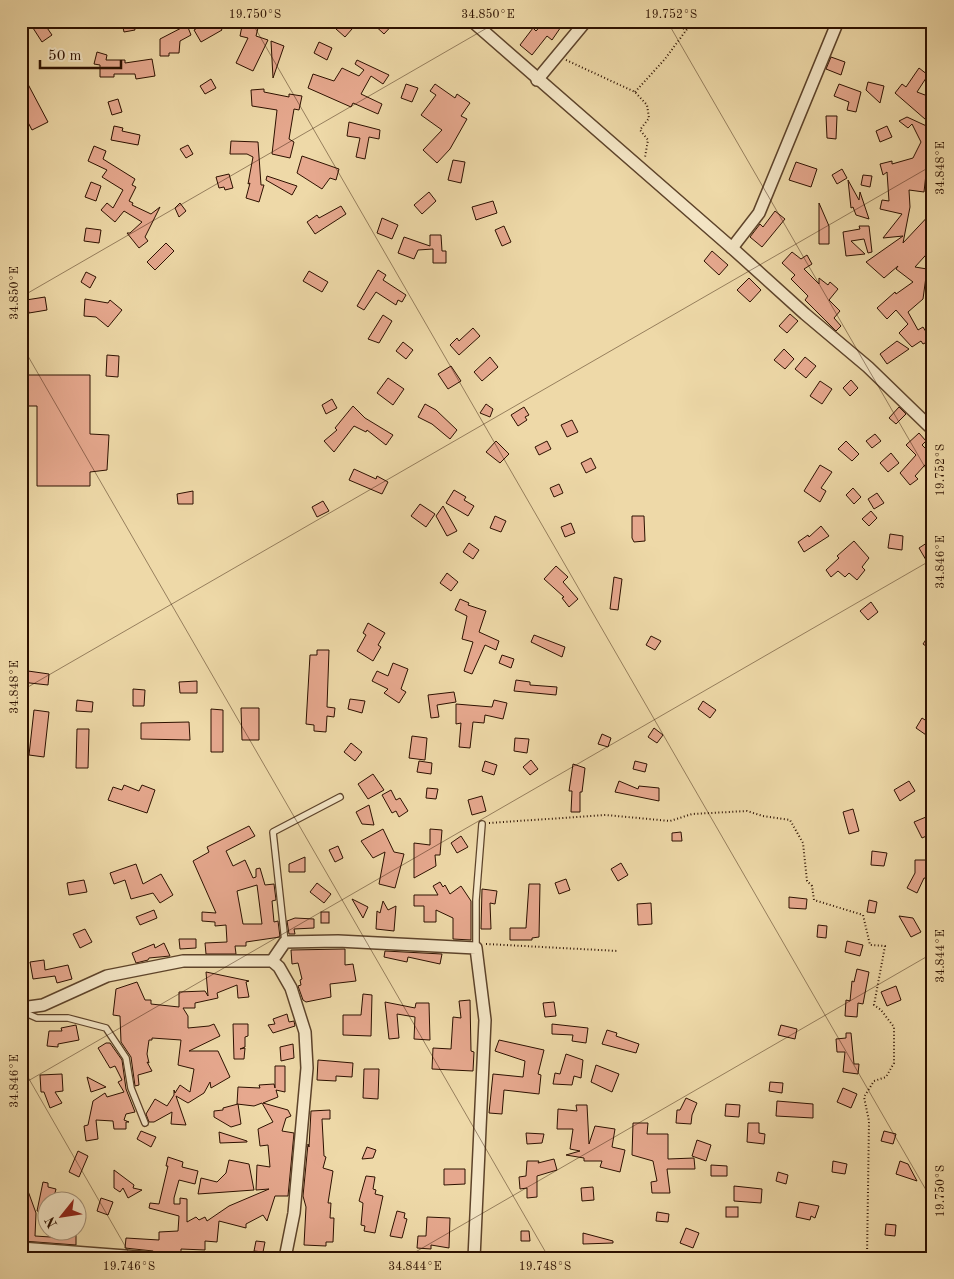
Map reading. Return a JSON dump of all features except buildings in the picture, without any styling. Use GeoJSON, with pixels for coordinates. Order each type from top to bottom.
{"type":"FeatureCollection","features":[{"type":"Feature","properties":{"kind":"street"},"geometry":{"type":"LineString","coordinates":[[537,80],[558,52],[586,21]]}},
{"type":"Feature","properties":{"kind":"street"},"geometry":{"type":"LineString","coordinates":[[732,248],[759,213],[838,21]]}},
{"type":"Feature","properties":{"kind":"street"},"geometry":{"type":"LineString","coordinates":[[477,23],[537,80],[868,367],[933,430]]}},
{"type":"Feature","properties":{"kind":"street"},"geometry":{"type":"LineString","coordinates":[[272,961],[285,942],[338,942],[476,948],[485,1020],[474,1258]]}},
{"type":"Feature","properties":{"kind":"street"},"geometry":{"type":"LineString","coordinates":[[21,1009],[42,1005],[107,976],[182,961],[272,961],[279,967],[291,988],[304,1032],[307,1068],[294,1213],[285,1258]]}},
{"type":"Feature","properties":{"kind":"street"},"geometry":{"type":"LineString","coordinates":[[21,1248],[152,1258]]}},
{"type":"Feature","properties":{"kind":"lane"},"geometry":{"type":"LineString","coordinates":[[285,942],[273,832],[340,797]]}},
{"type":"Feature","properties":{"kind":"lane"},"geometry":{"type":"LineString","coordinates":[[476,948],[476,900],[482,824]]}},
{"type":"Feature","properties":{"kind":"lane"},"geometry":{"type":"LineString","coordinates":[[21,1009],[37,1018],[68,1018],[106,1028],[126,1058],[131,1088],[145,1123]]}},
{"type":"Feature","properties":{"kind":"path"},"geometry":{"type":"LineString","coordinates":[[676,21],[686,31]]}},
{"type":"Feature","properties":{"kind":"path"},"geometry":{"type":"LineString","coordinates":[[635,92],[665,59],[693,21]]}},
{"type":"Feature","properties":{"kind":"path"},"geometry":{"type":"LineString","coordinates":[[558,52],[564,59],[635,92],[647,104],[650,118],[640,130],[648,140],[647,151],[640,169]]}},
{"type":"Feature","properties":{"kind":"path"},"geometry":{"type":"LineString","coordinates":[[482,824],[606,815],[670,821],[692,814],[747,811],[763,816],[790,820],[803,843],[807,881],[812,886],[814,900],[862,915],[870,945],[885,946],[874,1006],[882,1010],[894,1027],[894,1063],[886,1077],[874,1081],[864,1097],[868,1121],[867,1258]]}},
{"type":"Feature","properties":{"kind":"path"},"geometry":{"type":"LineString","coordinates":[[476,948],[488,944],[618,951]]}}]}
